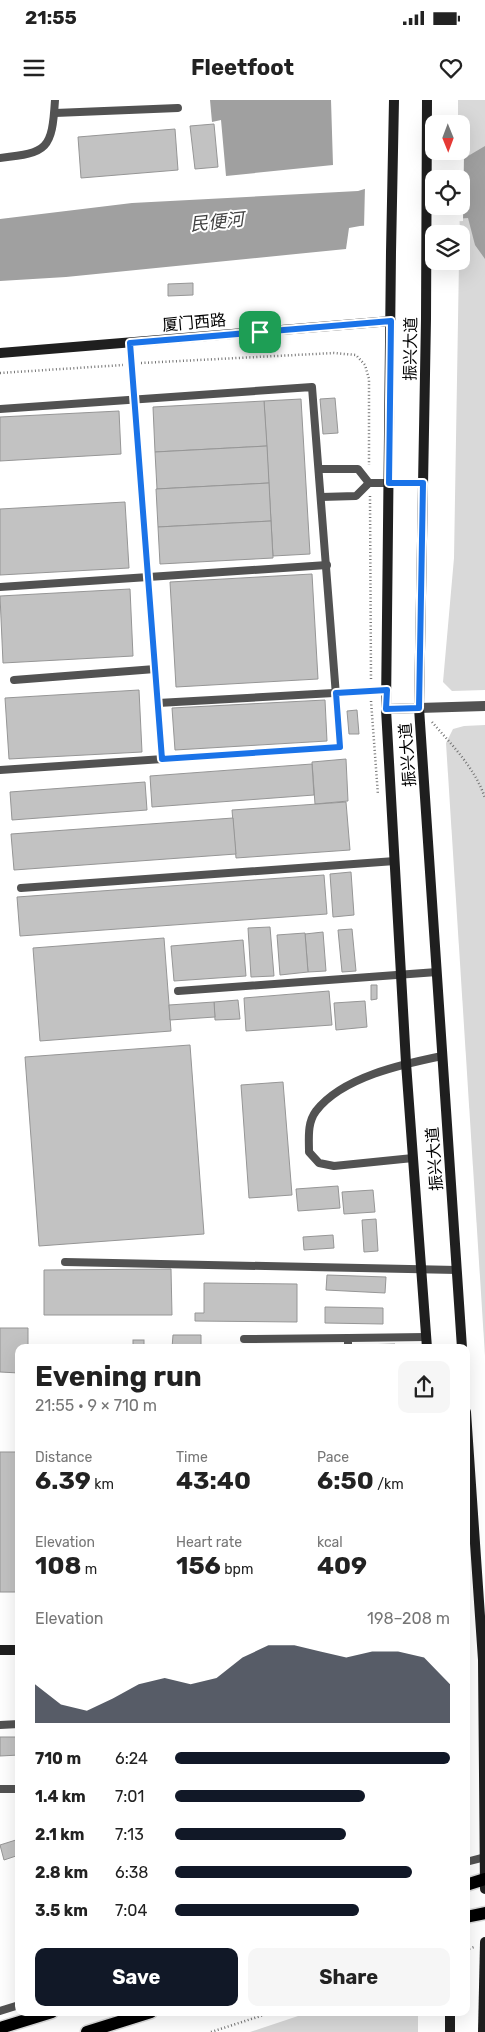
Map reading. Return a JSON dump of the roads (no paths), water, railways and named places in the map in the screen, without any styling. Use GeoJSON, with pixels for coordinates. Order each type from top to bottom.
{"type":"FeatureCollection","features":[{"type":"Feature","properties":{"kind":"main road","name":"振兴大道"},"geometry":{"type":"LineString","coordinates":[[394,100],[386,709],[406,1064],[426,1342]]}},
{"type":"Feature","properties":{"kind":"main road","name":"振兴大道"},"geometry":{"type":"LineString","coordinates":[[428,100],[419,708],[462,1344]]}},
{"type":"Feature","properties":{"kind":"main road","name":"厦门西路"},"geometry":{"type":"LineString","coordinates":[[0,354],[391,321]]}},
{"type":"Feature","properties":{"kind":"main road"},"geometry":{"type":"LineString","coordinates":[[470,1475],[483,1660],[485,1888]]}},
{"type":"Feature","properties":{"kind":"main road"},"geometry":{"type":"LineString","coordinates":[[0,1650],[15,1650]]}},
{"type":"Feature","properties":{"kind":"main road"},"geometry":{"type":"LineString","coordinates":[[470,1884],[485,1879]]}},
{"type":"Feature","properties":{"kind":"main road"},"geometry":{"type":"LineString","coordinates":[[470,1916],[485,1912]]}},
{"type":"Feature","properties":{"kind":"main road"},"geometry":{"type":"LineString","coordinates":[[483,2032],[485,1942]]}},
{"type":"Feature","properties":{"kind":"main road"},"geometry":{"type":"LineString","coordinates":[[4,2027],[39,2016]]}},
{"type":"Feature","properties":{"kind":"main road"},"geometry":{"type":"LineString","coordinates":[[87,2032],[138,2016]]}},
{"type":"Feature","properties":{"kind":"main road"},"geometry":{"type":"LineString","coordinates":[[450,2016],[450,2032]]}},
{"type":"Feature","properties":{"kind":"street"},"geometry":{"type":"LineString","coordinates":[[386,709],[485,706]]}},
{"type":"Feature","properties":{"kind":"lane"},"geometry":{"type":"LineString","coordinates":[[0,158],[26,156],[39,151],[47,144],[54,126],[55,100]]}},
{"type":"Feature","properties":{"kind":"lane"},"geometry":{"type":"LineString","coordinates":[[54,113],[178,108]]}},
{"type":"Feature","properties":{"kind":"lane"},"geometry":{"type":"LineString","coordinates":[[130,343],[162,759]]}},
{"type":"Feature","properties":{"kind":"lane"},"geometry":{"type":"LineString","coordinates":[[0,409],[312,387],[340,747],[0,770]]}},
{"type":"Feature","properties":{"kind":"lane"},"geometry":{"type":"LineString","coordinates":[[319,470],[358,469],[370,483]]}},
{"type":"Feature","properties":{"kind":"lane"},"geometry":{"type":"LineString","coordinates":[[321,497],[356,496],[370,483],[423,483]]}},
{"type":"Feature","properties":{"kind":"lane"},"geometry":{"type":"LineString","coordinates":[[0,587],[327,565]]}},
{"type":"Feature","properties":{"kind":"lane"},"geometry":{"type":"LineString","coordinates":[[14,680],[155,669]]}},
{"type":"Feature","properties":{"kind":"lane"},"geometry":{"type":"LineString","coordinates":[[158,703],[387,690]]}},
{"type":"Feature","properties":{"kind":"lane"},"geometry":{"type":"LineString","coordinates":[[20,888],[395,861]]}},
{"type":"Feature","properties":{"kind":"lane"},"geometry":{"type":"LineString","coordinates":[[178,991],[437,972]]}},
{"type":"Feature","properties":{"kind":"lane"},"geometry":{"type":"LineString","coordinates":[[413,1158],[334,1166],[319,1163],[309,1152],[308,1130],[316,1112],[322,1106],[333,1096],[357,1081],[406,1064],[442,1056]]}},
{"type":"Feature","properties":{"kind":"lane"},"geometry":{"type":"LineString","coordinates":[[65,1262],[457,1270]]}},
{"type":"Feature","properties":{"kind":"lane"},"geometry":{"type":"LineString","coordinates":[[244,1339],[348,1338],[426,1342]]}},
{"type":"Feature","properties":{"kind":"lane"},"geometry":{"type":"LineString","coordinates":[[348,1338],[348,1344]]}},
{"type":"Feature","properties":{"kind":"lane"},"geometry":{"type":"LineString","coordinates":[[0,1724],[15,1724]]}},
{"type":"Feature","properties":{"kind":"lane"},"geometry":{"type":"LineString","coordinates":[[0,1789],[15,1789]]}},
{"type":"Feature","properties":{"kind":"lane"},"geometry":{"type":"LineString","coordinates":[[470,1861],[485,1857]]}},
{"type":"Feature","properties":{"kind":"lane"},"geometry":{"type":"LineString","coordinates":[[4,2027],[2,2011],[15,2007]]}},
{"type":"Feature","properties":{"kind":"water"},"geometry":{"type":"Polygon","coordinates":[[[210,100],[331,100],[333,165],[226,176],[221,120],[212,122],[210,100]]]}},
{"type":"Feature","properties":{"kind":"water","name":"民便河"},"geometry":{"type":"Polygon","coordinates":[[[485,146],[485,259],[475,245],[468,218],[349,228],[346,249],[66,277],[0,281],[0,219],[132,203],[358,191],[425,171],[425,215],[470,215],[470,170],[427,170],[460,160],[470,160],[470,155],[485,146]]]}}]}
